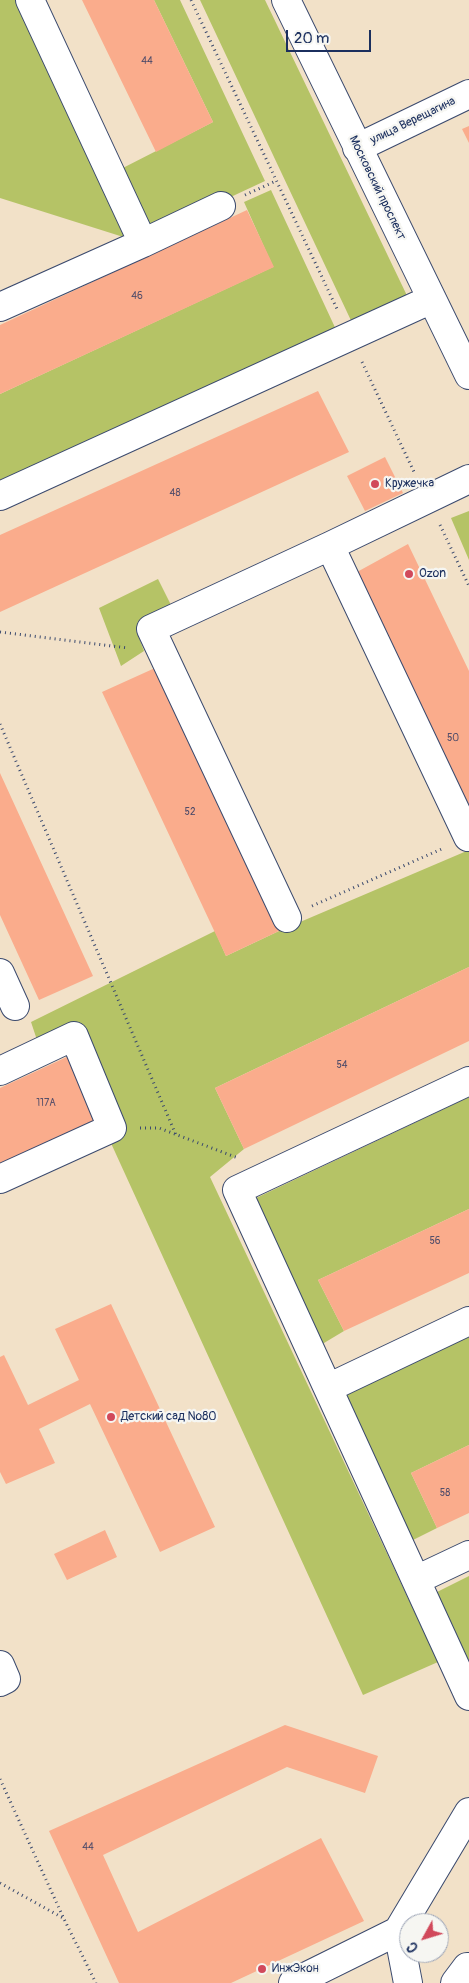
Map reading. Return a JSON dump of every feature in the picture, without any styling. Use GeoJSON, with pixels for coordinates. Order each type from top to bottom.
{"type":"FeatureCollection","features":[{"type":"Feature","properties":{"kind":"street"},"geometry":{"type":"LineString","coordinates":[[30,0],[143,242]]}},
{"type":"Feature","properties":{"kind":"street","name":"Московский проспект"},"geometry":{"type":"LineString","coordinates":[[286,0],[469,375]]}},
{"type":"Feature","properties":{"kind":"street","name":"улица Верещагина"},"geometry":{"type":"LineString","coordinates":[[357,148],[469,94]]}},
{"type":"Feature","properties":{"kind":"street"},"geometry":{"type":"LineString","coordinates":[[0,307],[221,206]]}},
{"type":"Feature","properties":{"kind":"street"},"geometry":{"type":"LineString","coordinates":[[0,496],[432,299]]}},
{"type":"Feature","properties":{"kind":"street"},"geometry":{"type":"LineString","coordinates":[[287,918],[151,629],[469,479]]}},
{"type":"Feature","properties":{"kind":"street"},"geometry":{"type":"LineString","coordinates":[[330,546],[468,837]]}},
{"type":"Feature","properties":{"kind":"street"},"geometry":{"type":"LineString","coordinates":[[0,973],[15,1006]]}},
{"type":"Feature","properties":{"kind":"street"},"geometry":{"type":"LineString","coordinates":[[0,1071],[74,1036],[112,1128],[0,1180]]}},
{"type":"Feature","properties":{"kind":"street"},"geometry":{"type":"LineString","coordinates":[[469,1081],[237,1190],[469,1696]]}},
{"type":"Feature","properties":{"kind":"street"},"geometry":{"type":"LineString","coordinates":[[328,1388],[469,1321]]}},
{"type":"Feature","properties":{"kind":"street"},"geometry":{"type":"LineString","coordinates":[[416,1580],[469,1555]]}},
{"type":"Feature","properties":{"kind":"street"},"geometry":{"type":"LineString","coordinates":[[0,1665],[6,1679],[0,1682]]}},
{"type":"Feature","properties":{"kind":"street"},"geometry":{"type":"LineString","coordinates":[[292,1983],[398,1931],[469,1812]]}},
{"type":"Feature","properties":{"kind":"street"},"geometry":{"type":"LineString","coordinates":[[398,1931],[408,1983]]}},
{"type":"Feature","properties":{"kind":"street"},"geometry":{"type":"LineString","coordinates":[[455,1983],[467,1967],[469,1968]]}},
{"type":"Feature","properties":{"kind":"path"},"geometry":{"type":"LineString","coordinates":[[191,0],[469,586]]}},
{"type":"Feature","properties":{"kind":"path"},"geometry":{"type":"LineString","coordinates":[[0,632],[161,652]]}},
{"type":"Feature","properties":{"kind":"path"},"geometry":{"type":"LineString","coordinates":[[0,724],[176,1134]]}},
{"type":"Feature","properties":{"kind":"path"},"geometry":{"type":"LineString","coordinates":[[287,918],[468,837]]}},
{"type":"Feature","properties":{"kind":"path"},"geometry":{"type":"LineString","coordinates":[[112,1128],[159,1128],[277,1172]]}},
{"type":"Feature","properties":{"kind":"path"},"geometry":{"type":"LineString","coordinates":[[0,1779],[64,1919],[96,1983]]}},
{"type":"Feature","properties":{"kind":"path"},"geometry":{"type":"LineString","coordinates":[[0,1883],[64,1919]]}},
{"type":"Feature","properties":{"kind":"green space"},"geometry":{"type":"Polygon","coordinates":[[[0,0],[25,0],[136,241],[0,198],[0,0]]]}},
{"type":"Feature","properties":{"kind":"green space"},"geometry":{"type":"Polygon","coordinates":[[[154,0],[180,0],[265,181],[145,237],[115,172],[213,122],[154,0]]]}},
{"type":"Feature","properties":{"kind":"green space"},"geometry":{"type":"Polygon","coordinates":[[[200,0],[265,0],[412,306],[355,329],[200,0]]]}},
{"type":"Feature","properties":{"kind":"green space"},"geometry":{"type":"Polygon","coordinates":[[[271,190],[339,336],[0,491],[0,394],[273,267],[244,202],[271,190]]]}},
{"type":"Feature","properties":{"kind":"green space"},"geometry":{"type":"Polygon","coordinates":[[[469,511],[469,560],[451,518],[469,511]]]}},
{"type":"Feature","properties":{"kind":"green space"},"geometry":{"type":"Polygon","coordinates":[[[158,579],[175,613],[136,630],[144,651],[121,666],[99,608],[158,579]]]}},
{"type":"Feature","properties":{"kind":"green space"},"geometry":{"type":"Polygon","coordinates":[[[469,850],[469,967],[215,1088],[244,1149],[210,1177],[438,1662],[363,1695],[110,1141],[76,1031],[39,1046],[31,1022],[215,931],[226,956],[279,931],[469,850]]]}},
{"type":"Feature","properties":{"kind":"green space"},"geometry":{"type":"Polygon","coordinates":[[[469,1097],[469,1209],[318,1280],[344,1331],[319,1346],[254,1199],[469,1097]]]}},
{"type":"Feature","properties":{"kind":"green space"},"geometry":{"type":"Polygon","coordinates":[[[469,1333],[469,1445],[411,1473],[437,1528],[411,1541],[343,1393],[469,1333]]]}},
{"type":"Feature","properties":{"kind":"green space"},"geometry":{"type":"Polygon","coordinates":[[[469,1576],[469,1661],[437,1592],[469,1576]]]}},
{"type":"Feature","properties":{"kind":"building"},"geometry":{"type":"Polygon","coordinates":[[[82,0],[154,0],[213,122],[156,152],[82,0]]]}},
{"type":"Feature","properties":{"kind":"building"},"geometry":{"type":"Polygon","coordinates":[[[469,126],[469,143],[462,129],[469,126]]]}},
{"type":"Feature","properties":{"kind":"building"},"geometry":{"type":"Polygon","coordinates":[[[247,210],[274,267],[0,394],[0,325],[247,210]]]}},
{"type":"Feature","properties":{"kind":"building"},"geometry":{"type":"Polygon","coordinates":[[[318,391],[349,452],[0,612],[0,535],[318,391]]]}},
{"type":"Feature","properties":{"kind":"building","name":"Кружечка"},"geometry":{"type":"Polygon","coordinates":[[[385,457],[403,493],[365,511],[347,476],[385,457]]]}},
{"type":"Feature","properties":{"kind":"building"},"geometry":{"type":"Polygon","coordinates":[[[408,544],[469,671],[469,805],[357,572],[408,544]]]}},
{"type":"Feature","properties":{"kind":"building"},"geometry":{"type":"Polygon","coordinates":[[[155,668],[279,931],[226,956],[102,692],[155,668]]]}},
{"type":"Feature","properties":{"kind":"building"},"geometry":{"type":"Polygon","coordinates":[[[0,773],[93,976],[39,1000],[0,915],[0,773]]]}},
{"type":"Feature","properties":{"kind":"building"},"geometry":{"type":"Polygon","coordinates":[[[469,967],[469,1041],[244,1149],[215,1088],[469,967]]]}},
{"type":"Feature","properties":{"kind":"building"},"geometry":{"type":"Polygon","coordinates":[[[71,1055],[98,1119],[0,1164],[0,1088],[71,1055]]]}},
{"type":"Feature","properties":{"kind":"building"},"geometry":{"type":"Polygon","coordinates":[[[469,1209],[469,1273],[344,1331],[318,1280],[469,1209]]]}},
{"type":"Feature","properties":{"kind":"building"},"geometry":{"type":"Polygon","coordinates":[[[111,1304],[215,1527],[160,1552],[90,1404],[39,1429],[55,1463],[6,1484],[0,1472],[0,1357],[4,1355],[28,1405],[79,1380],[55,1329],[111,1304]]]}},
{"type":"Feature","properties":{"kind":"building"},"geometry":{"type":"Polygon","coordinates":[[[469,1445],[469,1513],[437,1528],[411,1473],[469,1445]]]}},
{"type":"Feature","properties":{"kind":"building"},"geometry":{"type":"Polygon","coordinates":[[[105,1530],[117,1557],[67,1580],[54,1554],[105,1530]]]}},
{"type":"Feature","properties":{"kind":"building"},"geometry":{"type":"Polygon","coordinates":[[[285,1725],[378,1756],[365,1793],[287,1767],[103,1855],[138,1932],[321,1838],[364,1921],[231,1983],[119,1983],[49,1831],[285,1725]]]}},
{"type":"Feature","properties":{"kind":"place","name":"Кружечка"},"geometry":{"type":"Point","coordinates":[375,484]}},
{"type":"Feature","properties":{"kind":"place","name":"Ozon"},"geometry":{"type":"Point","coordinates":[409,574]}},
{"type":"Feature","properties":{"kind":"place","name":"Детский сад №80"},"geometry":{"type":"Point","coordinates":[111,1417]}},
{"type":"Feature","properties":{"kind":"place","name":"ИнжЭкон"},"geometry":{"type":"Point","coordinates":[262,1969]}}]}
